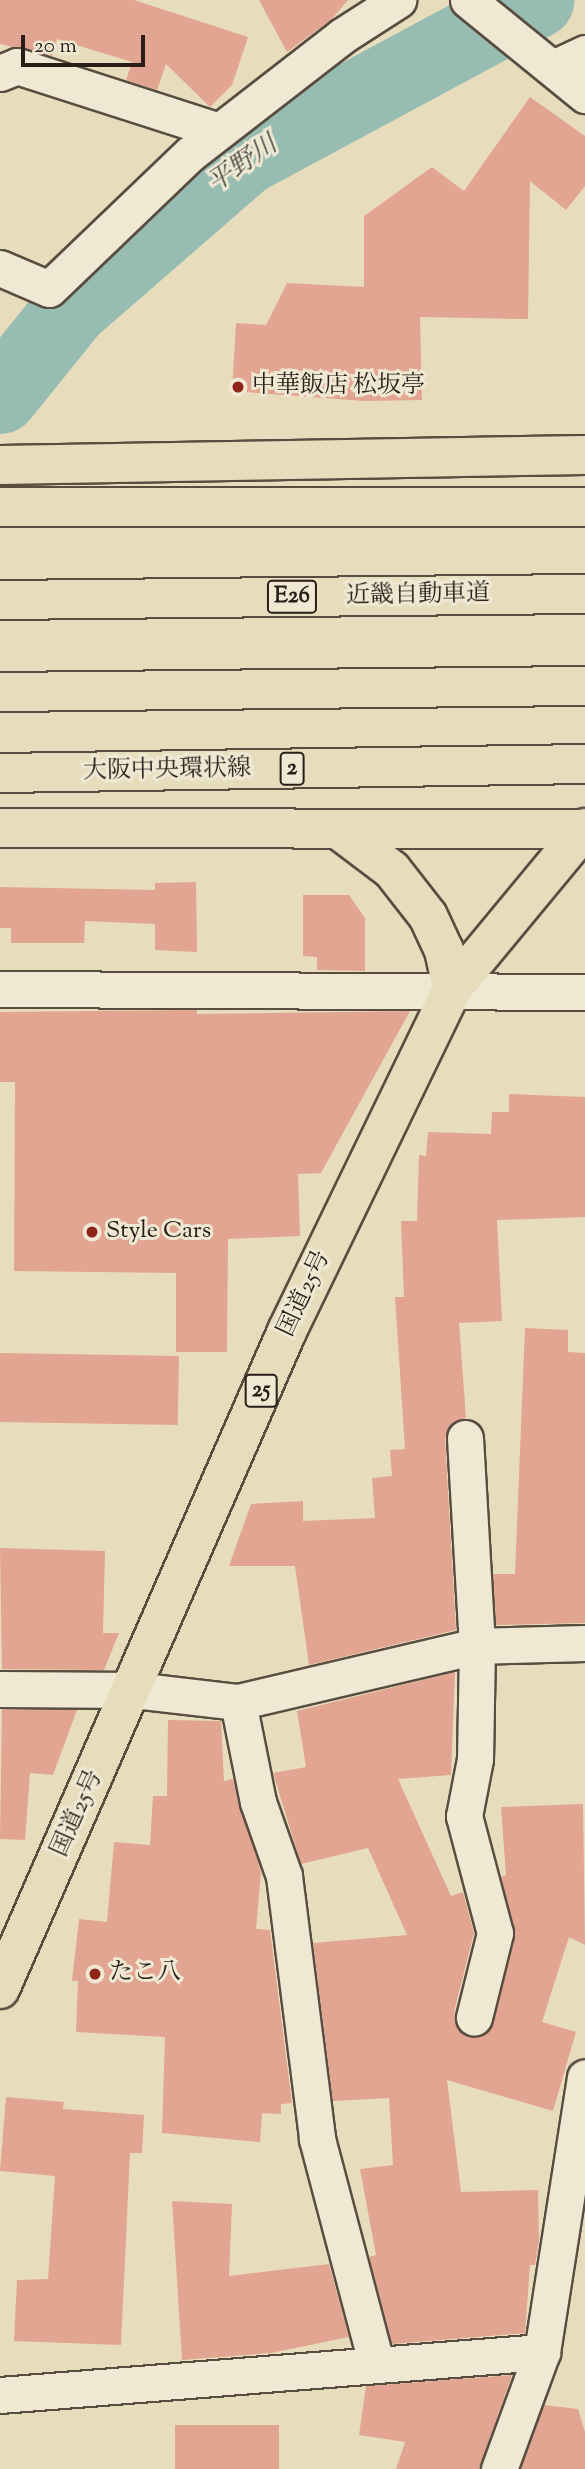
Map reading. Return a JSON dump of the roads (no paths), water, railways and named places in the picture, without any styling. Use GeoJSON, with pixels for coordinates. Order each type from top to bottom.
{"type":"FeatureCollection","features":[{"type":"Feature","properties":{"kind":"main road"},"geometry":{"type":"LineString","coordinates":[[18,465],[571,455],[585,486]]}},
{"type":"Feature","properties":{"kind":"main road"},"geometry":{"type":"LineString","coordinates":[[0,508],[585,507]]}},
{"type":"Feature","properties":{"kind":"main road","name":"近畿自動車道"},"geometry":{"type":"LineString","coordinates":[[0,600],[585,594]]}},
{"type":"Feature","properties":{"kind":"main road"},"geometry":{"type":"LineString","coordinates":[[0,692],[585,686]]}},
{"type":"Feature","properties":{"kind":"main road","name":"大阪中央環状線"},"geometry":{"type":"LineString","coordinates":[[0,773],[585,764]]}},
{"type":"Feature","properties":{"kind":"main road"},"geometry":{"type":"LineString","coordinates":[[0,828],[585,828]]}},
{"type":"Feature","properties":{"kind":"main road","name":"国道25号"},"geometry":{"type":"LineString","coordinates":[[0,1989],[134,1690],[287,1331],[452,989],[585,828]]}},
{"type":"Feature","properties":{"kind":"main road"},"geometry":{"type":"LineString","coordinates":[[339,830],[392,870],[428,916],[444,950],[452,989]]}},
{"type":"Feature","properties":{"kind":"street"},"geometry":{"type":"LineString","coordinates":[[0,268],[49,289],[219,131],[398,0]]}},
{"type":"Feature","properties":{"kind":"street"},"geometry":{"type":"LineString","coordinates":[[467,0],[570,60],[585,95]]}},
{"type":"Feature","properties":{"kind":"street"},"geometry":{"type":"LineString","coordinates":[[0,74],[17,66],[219,131]]}},
{"type":"Feature","properties":{"kind":"street"},"geometry":{"type":"LineString","coordinates":[[0,989],[452,989],[585,992]]}},
{"type":"Feature","properties":{"kind":"street"},"geometry":{"type":"LineString","coordinates":[[465,1438],[477,1646],[475,1759],[464,1816],[495,1933],[474,2017]]}},
{"type":"Feature","properties":{"kind":"street"},"geometry":{"type":"LineString","coordinates":[[0,1689],[134,1690],[238,1702],[477,1646],[585,1643]]}},
{"type":"Feature","properties":{"kind":"street"},"geometry":{"type":"LineString","coordinates":[[238,1702],[258,1802],[284,1876],[317,2139],[376,2362]]}},
{"type":"Feature","properties":{"kind":"street"},"geometry":{"type":"LineString","coordinates":[[499,2469],[542,2352],[585,2077]]}},
{"type":"Feature","properties":{"kind":"street"},"geometry":{"type":"LineString","coordinates":[[0,2395],[376,2362],[542,2352]]}},
{"type":"Feature","properties":{"kind":"waterway","name":"平野川"},"geometry":{"type":"LineString","coordinates":[[0,396],[71,308],[245,157],[536,0]]}},
{"type":"Feature","properties":{"kind":"place","name":"中華飯店 松坂亭"},"geometry":{"type":"Point","coordinates":[238,387]}},
{"type":"Feature","properties":{"kind":"place","name":"Style Cars"},"geometry":{"type":"Point","coordinates":[92,1232]}},
{"type":"Feature","properties":{"kind":"place","name":"たこ八"},"geometry":{"type":"Point","coordinates":[95,1974]}}]}
